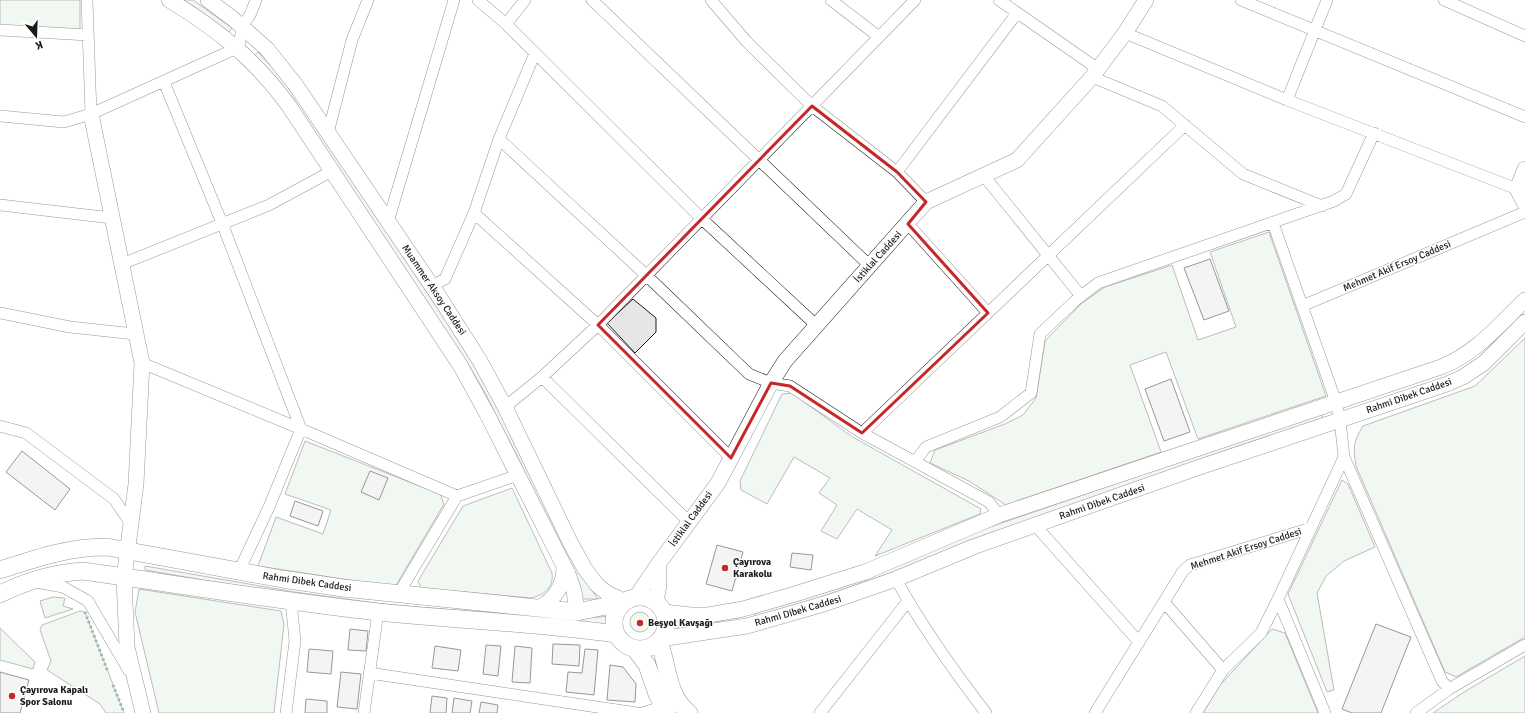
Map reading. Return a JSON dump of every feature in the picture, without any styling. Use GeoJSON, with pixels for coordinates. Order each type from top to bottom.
{"type":"FeatureCollection","features":[{"type":"Feature","properties":{"kind":"main road"},"geometry":{"type":"LineString","coordinates":[[168,0],[206,24],[237,48],[255,64],[279,92],[460,365],[487,414],[572,583],[577,612],[583,629]]}},
{"type":"Feature","properties":{"kind":"main road","name":"Muammer Aksoy Caddesi"},"geometry":{"type":"LineString","coordinates":[[208,0],[242,26],[266,49],[295,84],[463,333],[505,407],[571,544],[585,569],[597,585],[607,593],[626,602]]}},
{"type":"Feature","properties":{"kind":"main road","name":"İstiklal Caddesi"},"geometry":{"type":"LineString","coordinates":[[626,602],[659,562],[718,483],[771,383],[785,361],[926,202],[1017,160],[1095,73],[1125,33],[1146,0]]}},
{"type":"Feature","properties":{"kind":"main road"},"geometry":{"type":"LineString","coordinates":[[90,114],[142,364],[136,484],[124,577],[127,647],[143,713]]}},
{"type":"Feature","properties":{"kind":"main road"},"geometry":{"type":"LineString","coordinates":[[1525,169],[1517,189],[1525,204]]}},
{"type":"Feature","properties":{"kind":"main road","name":"Rahmi Dibek Caddesi"},"geometry":{"type":"LineString","coordinates":[[0,570],[57,552],[74,549],[107,547],[282,579],[577,612],[645,597],[660,607],[691,615],[708,615],[743,609],[865,572],[999,515],[1454,362],[1475,348],[1525,300]]}},
{"type":"Feature","properties":{"kind":"main road","name":"Rahmi Dibek Caddesi"},"geometry":{"type":"LineString","coordinates":[[635,649],[648,647],[659,640],[747,626],[824,604],[896,579],[973,547],[1463,377],[1484,363],[1525,322]]}},
{"type":"Feature","properties":{"kind":"main road"},"geometry":{"type":"LineString","coordinates":[[659,562],[660,607],[666,626],[659,640],[667,667],[670,684],[680,704],[688,713]]}},
{"type":"Feature","properties":{"kind":"main road"},"geometry":{"type":"LineString","coordinates":[[540,608],[549,602],[557,593],[564,577],[564,567]]}},
{"type":"Feature","properties":{"kind":"main road","name":"Rahmi Dibek Caddesi"},"geometry":{"type":"LineString","coordinates":[[0,594],[12,588],[34,581],[66,573],[83,571],[291,602],[432,618],[583,629],[616,634]]}},
{"type":"Feature","properties":{"kind":"main road"},"geometry":{"type":"LineString","coordinates":[[626,602],[615,615],[613,622],[616,634],[625,645],[635,649],[647,664],[657,694],[665,710]]}},
{"type":"Feature","properties":{"kind":"street"},"geometry":{"type":"LineString","coordinates":[[86,0],[90,114]]}},
{"type":"Feature","properties":{"kind":"street"},"geometry":{"type":"LineString","coordinates":[[0,116],[64,122],[90,114],[164,82],[237,48],[240,42],[242,26],[250,15],[256,0]]}},
{"type":"Feature","properties":{"kind":"street"},"geometry":{"type":"LineString","coordinates":[[328,133],[352,40],[368,0]]}},
{"type":"Feature","properties":{"kind":"street"},"geometry":{"type":"LineString","coordinates":[[388,222],[454,0]]}},
{"type":"Feature","properties":{"kind":"street"},"geometry":{"type":"LineString","coordinates":[[478,0],[506,24],[702,219],[817,326]]}},
{"type":"Feature","properties":{"kind":"street"},"geometry":{"type":"LineString","coordinates":[[506,24],[525,0]]}},
{"type":"Feature","properties":{"kind":"street"},"geometry":{"type":"LineString","coordinates":[[592,0],[760,159],[870,266]]}},
{"type":"Feature","properties":{"kind":"street"},"geometry":{"type":"LineString","coordinates":[[711,0],[747,42],[812,106],[897,172],[926,202]]}},
{"type":"Feature","properties":{"kind":"street"},"geometry":{"type":"LineString","coordinates":[[831,0],[878,37]]}},
{"type":"Feature","properties":{"kind":"street"},"geometry":{"type":"LineString","coordinates":[[505,407],[542,377],[598,325],[915,0]]}},
{"type":"Feature","properties":{"kind":"street"},"geometry":{"type":"LineString","coordinates":[[999,0],[1017,12],[1095,73],[1162,106],[1243,174],[1322,206]]}},
{"type":"Feature","properties":{"kind":"street"},"geometry":{"type":"LineString","coordinates":[[1241,0],[1525,117]]}},
{"type":"Feature","properties":{"kind":"street"},"geometry":{"type":"LineString","coordinates":[[1287,100],[1327,0]]}},
{"type":"Feature","properties":{"kind":"street"},"geometry":{"type":"LineString","coordinates":[[1444,0],[1525,36]]}},
{"type":"Feature","properties":{"kind":"street"},"geometry":{"type":"LineString","coordinates":[[897,172],[1017,12]]}},
{"type":"Feature","properties":{"kind":"street"},"geometry":{"type":"LineString","coordinates":[[0,30],[88,35]]}},
{"type":"Feature","properties":{"kind":"street"},"geometry":{"type":"LineString","coordinates":[[1125,33],[1287,100],[1517,189]]}},
{"type":"Feature","properties":{"kind":"street"},"geometry":{"type":"LineString","coordinates":[[432,286],[445,279],[474,213],[499,138],[535,53]]}},
{"type":"Feature","properties":{"kind":"street"},"geometry":{"type":"LineString","coordinates":[[164,82],[222,223],[301,429],[269,507],[239,571]]}},
{"type":"Feature","properties":{"kind":"street"},"geometry":{"type":"LineString","coordinates":[[862,433],[1185,125]]}},
{"type":"Feature","properties":{"kind":"street"},"geometry":{"type":"LineString","coordinates":[[915,462],[926,447],[1000,417],[1031,393],[1040,334],[1081,296],[1098,284],[1322,206],[1346,194],[1374,133]]}},
{"type":"Feature","properties":{"kind":"street"},"geometry":{"type":"LineString","coordinates":[[499,138],[646,275],[749,374],[771,383],[790,386],[862,433],[989,502],[999,515]]}},
{"type":"Feature","properties":{"kind":"street"},"geometry":{"type":"LineString","coordinates":[[122,264],[269,205],[332,171]]}},
{"type":"Feature","properties":{"kind":"street"},"geometry":{"type":"LineString","coordinates":[[984,176],[1081,296]]}},
{"type":"Feature","properties":{"kind":"street"},"geometry":{"type":"LineString","coordinates":[[0,205],[112,218]]}},
{"type":"Feature","properties":{"kind":"street","name":"Mehmet Akif Ersoy Caddesi"},"geometry":{"type":"LineString","coordinates":[[1302,306],[1525,212]]}},
{"type":"Feature","properties":{"kind":"street"},"geometry":{"type":"LineString","coordinates":[[474,213],[598,325],[731,458]]}},
{"type":"Feature","properties":{"kind":"street"},"geometry":{"type":"LineString","coordinates":[[1273,223],[1336,402],[1340,420],[1344,457],[1442,681],[1449,689]]}},
{"type":"Feature","properties":{"kind":"street"},"geometry":{"type":"LineString","coordinates":[[908,224],[988,313]]}},
{"type":"Feature","properties":{"kind":"street"},"geometry":{"type":"LineString","coordinates":[[0,313],[70,327],[135,334]]}},
{"type":"Feature","properties":{"kind":"street"},"geometry":{"type":"LineString","coordinates":[[142,364],[301,429],[458,496]]}},
{"type":"Feature","properties":{"kind":"street"},"geometry":{"type":"LineString","coordinates":[[542,377],[689,522]]}},
{"type":"Feature","properties":{"kind":"street"},"geometry":{"type":"LineString","coordinates":[[0,426],[26,433],[114,499],[131,524]]}},
{"type":"Feature","properties":{"kind":"street","name":"Mehmet Akif Ersoy Caddesi"},"geometry":{"type":"LineString","coordinates":[[1095,713],[1183,571],[1190,565],[1311,528],[1344,457]]}},
{"type":"Feature","properties":{"kind":"street"},"geometry":{"type":"LineString","coordinates":[[399,593],[458,496],[518,476]]}},
{"type":"Feature","properties":{"kind":"street"},"geometry":{"type":"LineString","coordinates":[[1035,525],[1139,642]]}},
{"type":"Feature","properties":{"kind":"street"},"geometry":{"type":"LineString","coordinates":[[1196,713],[1223,670],[1261,633],[1311,528]]}},
{"type":"Feature","properties":{"kind":"street"},"geometry":{"type":"LineString","coordinates":[[896,579],[941,653],[986,713]]}},
{"type":"Feature","properties":{"kind":"street"},"geometry":{"type":"LineString","coordinates":[[34,581],[63,587],[88,601],[136,684]]}},
{"type":"Feature","properties":{"kind":"street"},"geometry":{"type":"LineString","coordinates":[[1278,600],[1325,713]]}},
{"type":"Feature","properties":{"kind":"street"},"geometry":{"type":"LineString","coordinates":[[820,713],[908,601]]}},
{"type":"Feature","properties":{"kind":"street"},"geometry":{"type":"LineString","coordinates":[[286,713],[295,641],[291,602]]}},
{"type":"Feature","properties":{"kind":"street"},"geometry":{"type":"LineString","coordinates":[[1164,602],[1223,670]]}},
{"type":"Feature","properties":{"kind":"street"},"geometry":{"type":"LineString","coordinates":[[364,713],[378,612]]}},
{"type":"Feature","properties":{"kind":"street"},"geometry":{"type":"LineString","coordinates":[[1416,713],[1449,689],[1525,645]]}},
{"type":"Feature","properties":{"kind":"street"},"geometry":{"type":"LineString","coordinates":[[370,673],[637,713]]}},
{"type":"Feature","properties":{"kind":"street"},"geometry":{"type":"LineString","coordinates":[[642,713],[665,710]]}},
{"type":"Feature","properties":{"kind":"highlighted area"},"geometry":{"type":"Polygon","coordinates":[[[812,106],[897,172],[926,202],[908,224],[988,313],[862,433],[790,386],[771,383],[731,458],[598,325],[812,106]]]}},
{"type":"Feature","properties":{"kind":"green space"},"geometry":{"type":"Polygon","coordinates":[[[0,0],[80,0],[80,29],[75,32],[0,25],[0,0]]]}},
{"type":"Feature","properties":{"kind":"green space"},"geometry":{"type":"Polygon","coordinates":[[[183,0],[193,0],[232,28],[229,32],[183,0]]]}},
{"type":"Feature","properties":{"kind":"green space"},"geometry":{"type":"Polygon","coordinates":[[[258,52],[281,77],[331,148],[485,382],[579,572],[598,599],[582,599],[522,466],[485,393],[471,369],[391,248],[255,55],[258,52]]]}},
{"type":"Feature","properties":{"kind":"green space"},"geometry":{"type":"Polygon","coordinates":[[[1269,232],[1326,396],[1198,439],[1166,352],[1130,365],[1161,452],[1006,505],[969,481],[930,463],[935,450],[1005,424],[1023,415],[1036,398],[1045,341],[1082,303],[1105,287],[1172,265],[1198,340],[1236,327],[1210,252],[1269,232]]]}},
{"type":"Feature","properties":{"kind":"green space"},"geometry":{"type":"Polygon","coordinates":[[[1525,338],[1525,637],[1456,677],[1445,672],[1356,466],[1354,454],[1355,445],[1357,436],[1363,426],[1475,386],[1525,338]]]}},
{"type":"Feature","properties":{"kind":"green space"},"geometry":{"type":"Polygon","coordinates":[[[792,393],[851,436],[981,509],[980,514],[875,556],[892,530],[857,509],[837,539],[821,531],[837,505],[819,493],[830,478],[794,457],[767,504],[741,490],[740,481],[782,394],[792,393]]]}},
{"type":"Feature","properties":{"kind":"green space"},"geometry":{"type":"Polygon","coordinates":[[[1321,413],[1323,418],[979,537],[905,568],[818,598],[755,617],[755,612],[990,527],[1321,413]]]}},
{"type":"Feature","properties":{"kind":"green space"},"geometry":{"type":"Polygon","coordinates":[[[305,441],[440,494],[444,504],[395,587],[258,566],[276,517],[323,534],[331,510],[285,494],[305,441]]]}},
{"type":"Feature","properties":{"kind":"green space"},"geometry":{"type":"Polygon","coordinates":[[[1342,480],[1348,484],[1375,547],[1344,561],[1326,576],[1317,593],[1334,690],[1327,692],[1288,594],[1342,480]]]}},
{"type":"Feature","properties":{"kind":"green space"},"geometry":{"type":"Polygon","coordinates":[[[512,488],[552,573],[550,587],[544,593],[531,598],[421,588],[418,581],[463,506],[512,488]]]}},
{"type":"Feature","properties":{"kind":"green space"},"geometry":{"type":"Polygon","coordinates":[[[145,566],[295,592],[383,604],[564,618],[564,623],[296,596],[145,570],[145,566]]]}},
{"type":"Feature","properties":{"kind":"green space"},"geometry":{"type":"Polygon","coordinates":[[[139,589],[281,611],[284,624],[274,713],[159,713],[135,612],[139,589]]]}},
{"type":"Feature","properties":{"kind":"green space"},"geometry":{"type":"Polygon","coordinates":[[[53,597],[65,598],[63,606],[73,609],[45,618],[40,601],[53,597]]]}},
{"type":"Feature","properties":{"kind":"green space"},"geometry":{"type":"Polygon","coordinates":[[[80,611],[85,612],[124,713],[106,713],[100,704],[47,670],[51,661],[40,630],[42,625],[80,611]]]}},
{"type":"Feature","properties":{"kind":"green space"},"geometry":{"type":"Polygon","coordinates":[[[640,612],[647,615],[650,622],[647,629],[640,632],[633,629],[630,622],[633,615],[640,612]]]}},
{"type":"Feature","properties":{"kind":"green space"},"geometry":{"type":"Polygon","coordinates":[[[612,616],[613,630],[582,622],[584,618],[612,616]]]}},
{"type":"Feature","properties":{"kind":"green space"},"geometry":{"type":"Polygon","coordinates":[[[737,616],[738,621],[678,629],[679,621],[719,621],[737,616]]]}},
{"type":"Feature","properties":{"kind":"green space"},"geometry":{"type":"Polygon","coordinates":[[[0,628],[35,662],[33,669],[0,660],[0,628]]]}},
{"type":"Feature","properties":{"kind":"green space"},"geometry":{"type":"Polygon","coordinates":[[[1272,629],[1285,633],[1318,713],[1203,713],[1220,685],[1272,629]]]}},
{"type":"Feature","properties":{"kind":"green space"},"geometry":{"type":"Polygon","coordinates":[[[1525,656],[1525,713],[1433,713],[1464,692],[1525,656]]]}},
{"type":"Feature","properties":{"kind":"building"},"geometry":{"type":"Polygon","coordinates":[[[1210,259],[1229,311],[1204,320],[1184,268],[1210,259]]]}},
{"type":"Feature","properties":{"kind":"building"},"geometry":{"type":"Polygon","coordinates":[[[633,299],[656,318],[656,332],[635,353],[607,323],[633,299]]]}},
{"type":"Feature","properties":{"kind":"building"},"geometry":{"type":"Polygon","coordinates":[[[1171,379],[1190,432],[1164,441],[1145,389],[1171,379]]]}},
{"type":"Feature","properties":{"kind":"building"},"geometry":{"type":"Polygon","coordinates":[[[22,451],[70,489],[55,510],[6,472],[22,451]]]}},
{"type":"Feature","properties":{"kind":"building"},"geometry":{"type":"Polygon","coordinates":[[[370,471],[388,478],[379,500],[361,492],[370,471]]]}},
{"type":"Feature","properties":{"kind":"building"},"geometry":{"type":"Polygon","coordinates":[[[295,501],[323,511],[318,526],[290,516],[295,501]]]}},
{"type":"Feature","properties":{"kind":"building","name":"Çayırova Karakolu"},"geometry":{"type":"Polygon","coordinates":[[[717,545],[743,552],[732,591],[706,584],[717,545]]]}},
{"type":"Feature","properties":{"kind":"building"},"geometry":{"type":"Polygon","coordinates":[[[792,553],[813,555],[811,570],[790,567],[792,553]]]}},
{"type":"Feature","properties":{"kind":"building"},"geometry":{"type":"Polygon","coordinates":[[[1376,624],[1411,637],[1381,713],[1352,713],[1342,709],[1376,624]]]}},
{"type":"Feature","properties":{"kind":"building"},"geometry":{"type":"Polygon","coordinates":[[[350,629],[368,631],[366,651],[348,650],[350,629]]]}},
{"type":"Feature","properties":{"kind":"building"},"geometry":{"type":"Polygon","coordinates":[[[553,644],[580,645],[579,666],[552,664],[553,644]]]}},
{"type":"Feature","properties":{"kind":"building"},"geometry":{"type":"Polygon","coordinates":[[[486,645],[501,646],[498,676],[483,674],[486,645]]]}},
{"type":"Feature","properties":{"kind":"building"},"geometry":{"type":"Polygon","coordinates":[[[435,646],[461,650],[458,671],[432,668],[435,646]]]}},
{"type":"Feature","properties":{"kind":"building"},"geometry":{"type":"Polygon","coordinates":[[[515,646],[532,648],[530,683],[512,682],[515,646]]]}},
{"type":"Feature","properties":{"kind":"building"},"geometry":{"type":"Polygon","coordinates":[[[309,649],[333,651],[331,674],[307,672],[309,649]]]}},
{"type":"Feature","properties":{"kind":"building"},"geometry":{"type":"Polygon","coordinates":[[[585,649],[598,650],[594,695],[566,692],[568,672],[582,673],[585,649]]]}},
{"type":"Feature","properties":{"kind":"building"},"geometry":{"type":"Polygon","coordinates":[[[610,665],[623,667],[636,684],[635,702],[607,700],[610,665]]]}},
{"type":"Feature","properties":{"kind":"building","name":"Çayırova Kapalı Spor Salonu"},"geometry":{"type":"Polygon","coordinates":[[[0,672],[29,680],[20,713],[0,713],[0,672]]]}},
{"type":"Feature","properties":{"kind":"building"},"geometry":{"type":"Polygon","coordinates":[[[341,672],[361,674],[357,709],[337,707],[341,672]]]}},
{"type":"Feature","properties":{"kind":"building"},"geometry":{"type":"Polygon","coordinates":[[[432,696],[447,698],[446,713],[430,713],[432,696]]]}},
{"type":"Feature","properties":{"kind":"building"},"geometry":{"type":"Polygon","coordinates":[[[454,698],[472,701],[470,713],[452,713],[454,698]]]}},
{"type":"Feature","properties":{"kind":"building"},"geometry":{"type":"Polygon","coordinates":[[[306,699],[327,701],[327,713],[305,713],[306,699]]]}},
{"type":"Feature","properties":{"kind":"building"},"geometry":{"type":"Polygon","coordinates":[[[481,702],[498,705],[497,713],[479,713],[481,702]]]}},
{"type":"Feature","properties":{"kind":"hedge"},"geometry":{"type":"LineString","coordinates":[[85,612],[108,672]]}},
{"type":"Feature","properties":{"kind":"hedge"},"geometry":{"type":"LineString","coordinates":[[113,685],[123,710]]}},
{"type":"Feature","properties":{"kind":"place","name":"Çayırova Karakolu"},"geometry":{"type":"Point","coordinates":[725,568]}},
{"type":"Feature","properties":{"kind":"place","name":"Beşyol Kavşağı"},"geometry":{"type":"Point","coordinates":[640,623]}},
{"type":"Feature","properties":{"kind":"place","name":"Çayırova Kapalı Spor Salonu"},"geometry":{"type":"Point","coordinates":[12,696]}}]}
